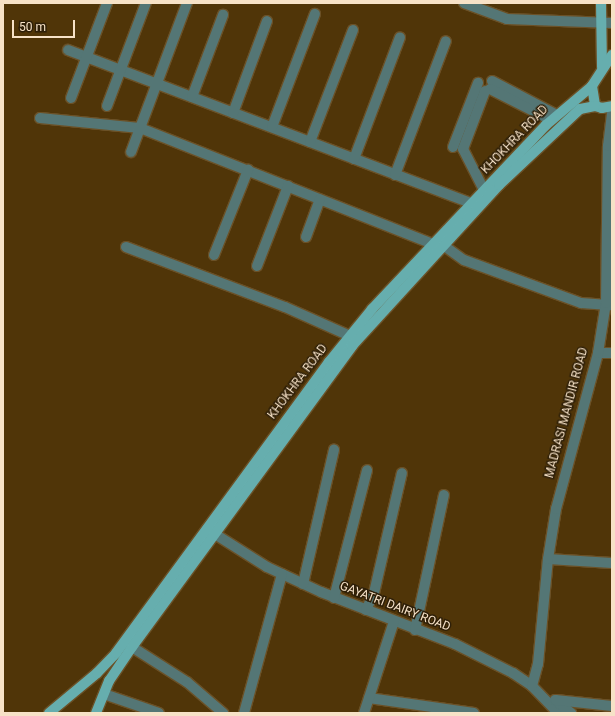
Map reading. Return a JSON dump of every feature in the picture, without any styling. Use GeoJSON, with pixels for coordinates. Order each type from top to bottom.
{"type":"FeatureCollection","features":[{"type":"Feature","properties":{"kind":"main road"},"geometry":{"type":"LineString","coordinates":[[601,3],[602,67]]}},
{"type":"Feature","properties":{"kind":"main road"},"geometry":{"type":"LineString","coordinates":[[603,107],[592,86],[602,67],[612,55]]}},
{"type":"Feature","properties":{"kind":"main road","name":"KHOKHRA ROAD"},"geometry":{"type":"LineString","coordinates":[[48,713],[97,673],[116,652],[211,532],[352,346],[471,203],[554,117],[592,86]]}},
{"type":"Feature","properties":{"kind":"main road","name":"KHOKHRA ROAD"},"geometry":{"type":"LineString","coordinates":[[96,713],[109,681],[132,647],[211,532],[350,336],[372,309],[499,185],[580,109],[603,107]]}},
{"type":"Feature","properties":{"kind":"main road"},"geometry":{"type":"LineString","coordinates":[[97,673],[109,681]]}},
{"type":"Feature","properties":{"kind":"street"},"geometry":{"type":"LineString","coordinates":[[71,98],[107,3]]}},
{"type":"Feature","properties":{"kind":"street"},"geometry":{"type":"LineString","coordinates":[[107,106],[146,3]]}},
{"type":"Feature","properties":{"kind":"street"},"geometry":{"type":"LineString","coordinates":[[131,152],[188,3]]}},
{"type":"Feature","properties":{"kind":"street"},"geometry":{"type":"LineString","coordinates":[[464,3],[507,19],[601,23],[612,22]]}},
{"type":"Feature","properties":{"kind":"street"},"geometry":{"type":"LineString","coordinates":[[272,127],[315,14]]}},
{"type":"Feature","properties":{"kind":"street"},"geometry":{"type":"LineString","coordinates":[[192,97],[223,15]]}},
{"type":"Feature","properties":{"kind":"street"},"geometry":{"type":"LineString","coordinates":[[233,112],[267,21]]}},
{"type":"Feature","properties":{"kind":"street"},"geometry":{"type":"LineString","coordinates":[[310,142],[353,30]]}},
{"type":"Feature","properties":{"kind":"street"},"geometry":{"type":"LineString","coordinates":[[354,159],[400,37]]}},
{"type":"Feature","properties":{"kind":"street"},"geometry":{"type":"LineString","coordinates":[[395,175],[446,42]]}},
{"type":"Feature","properties":{"kind":"street"},"geometry":{"type":"LineString","coordinates":[[68,50],[471,203]]}},
{"type":"Feature","properties":{"kind":"street"},"geometry":{"type":"LineString","coordinates":[[453,147],[478,84],[480,89],[489,87],[554,117]]}},
{"type":"Feature","properties":{"kind":"street"},"geometry":{"type":"LineString","coordinates":[[484,190],[463,149],[489,87]]}},
{"type":"Feature","properties":{"kind":"street"},"geometry":{"type":"LineString","coordinates":[[603,107],[608,146]]}},
{"type":"Feature","properties":{"kind":"street"},"geometry":{"type":"LineString","coordinates":[[608,146],[612,111]]}},
{"type":"Feature","properties":{"kind":"street"},"geometry":{"type":"LineString","coordinates":[[40,118],[140,128],[438,244],[464,260],[581,303],[609,304]]}},
{"type":"Feature","properties":{"kind":"street","name":"MADRASI MANDIR ROAD"},"geometry":{"type":"LineString","coordinates":[[532,686],[538,664],[548,559],[559,491],[598,353],[609,304],[608,146]]}},
{"type":"Feature","properties":{"kind":"street"},"geometry":{"type":"LineString","coordinates":[[214,255],[248,170]]}},
{"type":"Feature","properties":{"kind":"street"},"geometry":{"type":"LineString","coordinates":[[257,266],[288,186]]}},
{"type":"Feature","properties":{"kind":"street"},"geometry":{"type":"LineString","coordinates":[[306,237],[320,199]]}},
{"type":"Feature","properties":{"kind":"street"},"geometry":{"type":"LineString","coordinates":[[126,247],[286,307],[350,336]]}},
{"type":"Feature","properties":{"kind":"street"},"geometry":{"type":"LineString","coordinates":[[598,353],[612,353]]}},
{"type":"Feature","properties":{"kind":"street"},"geometry":{"type":"LineString","coordinates":[[303,584],[334,450]]}},
{"type":"Feature","properties":{"kind":"street"},"geometry":{"type":"LineString","coordinates":[[334,598],[367,470]]}},
{"type":"Feature","properties":{"kind":"street"},"geometry":{"type":"LineString","coordinates":[[366,610],[374,593],[402,473]]}},
{"type":"Feature","properties":{"kind":"street"},"geometry":{"type":"LineString","coordinates":[[415,630],[444,496]]}},
{"type":"Feature","properties":{"kind":"street","name":"GAYATRI DAIRY ROAD"},"geometry":{"type":"LineString","coordinates":[[211,532],[282,574],[303,584],[415,630],[455,644],[513,673],[532,686],[558,713]]}},
{"type":"Feature","properties":{"kind":"street"},"geometry":{"type":"LineString","coordinates":[[548,559],[612,563]]}},
{"type":"Feature","properties":{"kind":"street"},"geometry":{"type":"LineString","coordinates":[[244,713],[282,574]]}},
{"type":"Feature","properties":{"kind":"street"},"geometry":{"type":"LineString","coordinates":[[364,713],[394,621]]}},
{"type":"Feature","properties":{"kind":"street"},"geometry":{"type":"LineString","coordinates":[[132,647],[187,682],[223,713]]}},
{"type":"Feature","properties":{"kind":"street"},"geometry":{"type":"LineString","coordinates":[[104,694],[160,713]]}},
{"type":"Feature","properties":{"kind":"street"},"geometry":{"type":"LineString","coordinates":[[541,694],[556,700],[604,708]]}},
{"type":"Feature","properties":{"kind":"street"},"geometry":{"type":"LineString","coordinates":[[369,698],[474,713]]}},
{"type":"Feature","properties":{"kind":"street"},"geometry":{"type":"LineString","coordinates":[[556,700],[571,713]]}}]}
